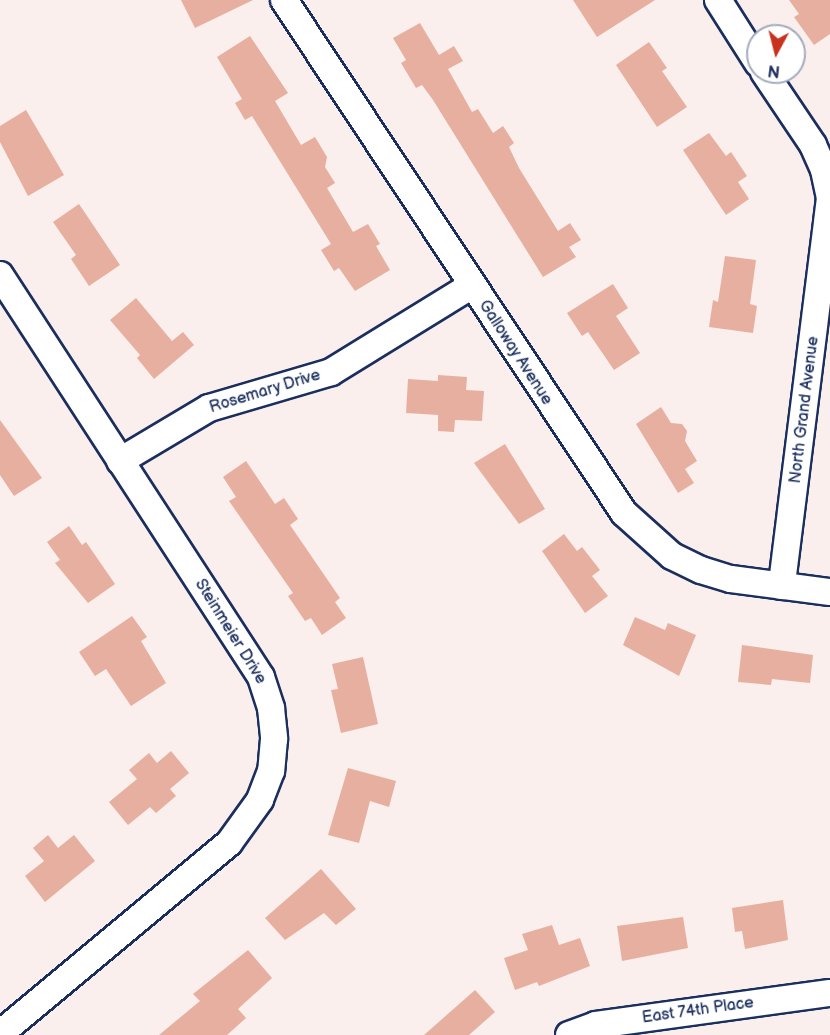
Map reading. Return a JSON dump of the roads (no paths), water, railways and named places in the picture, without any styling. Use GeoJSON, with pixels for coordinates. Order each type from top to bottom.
{"type":"FeatureCollection","features":[{"type":"Feature","properties":{"kind":"street","name":"Galloway Avenue"},"geometry":{"type":"LineString","coordinates":[[284,0],[611,497],[646,537],[672,556],[701,570],[731,579],[830,592]]}},
{"type":"Feature","properties":{"kind":"street"},"geometry":{"type":"LineString","coordinates":[[718,0],[746,44]]}},
{"type":"Feature","properties":{"kind":"street","name":"North Grand Avenue"},"geometry":{"type":"LineString","coordinates":[[772,84],[813,145],[824,170],[830,198],[782,586]]}},
{"type":"Feature","properties":{"kind":"street","name":"Steinmeier Drive"},"geometry":{"type":"LineString","coordinates":[[0,275],[261,677],[273,718],[271,771],[255,810],[230,843],[0,1034]]}},
{"type":"Feature","properties":{"kind":"street","name":"Rosemary Drive"},"geometry":{"type":"LineString","coordinates":[[120,461],[208,408],[331,372],[471,286]]}},
{"type":"Feature","properties":{"kind":"street","name":"East 74th Place"},"geometry":{"type":"LineString","coordinates":[[569,1035],[596,1024],[830,993]]}}]}
